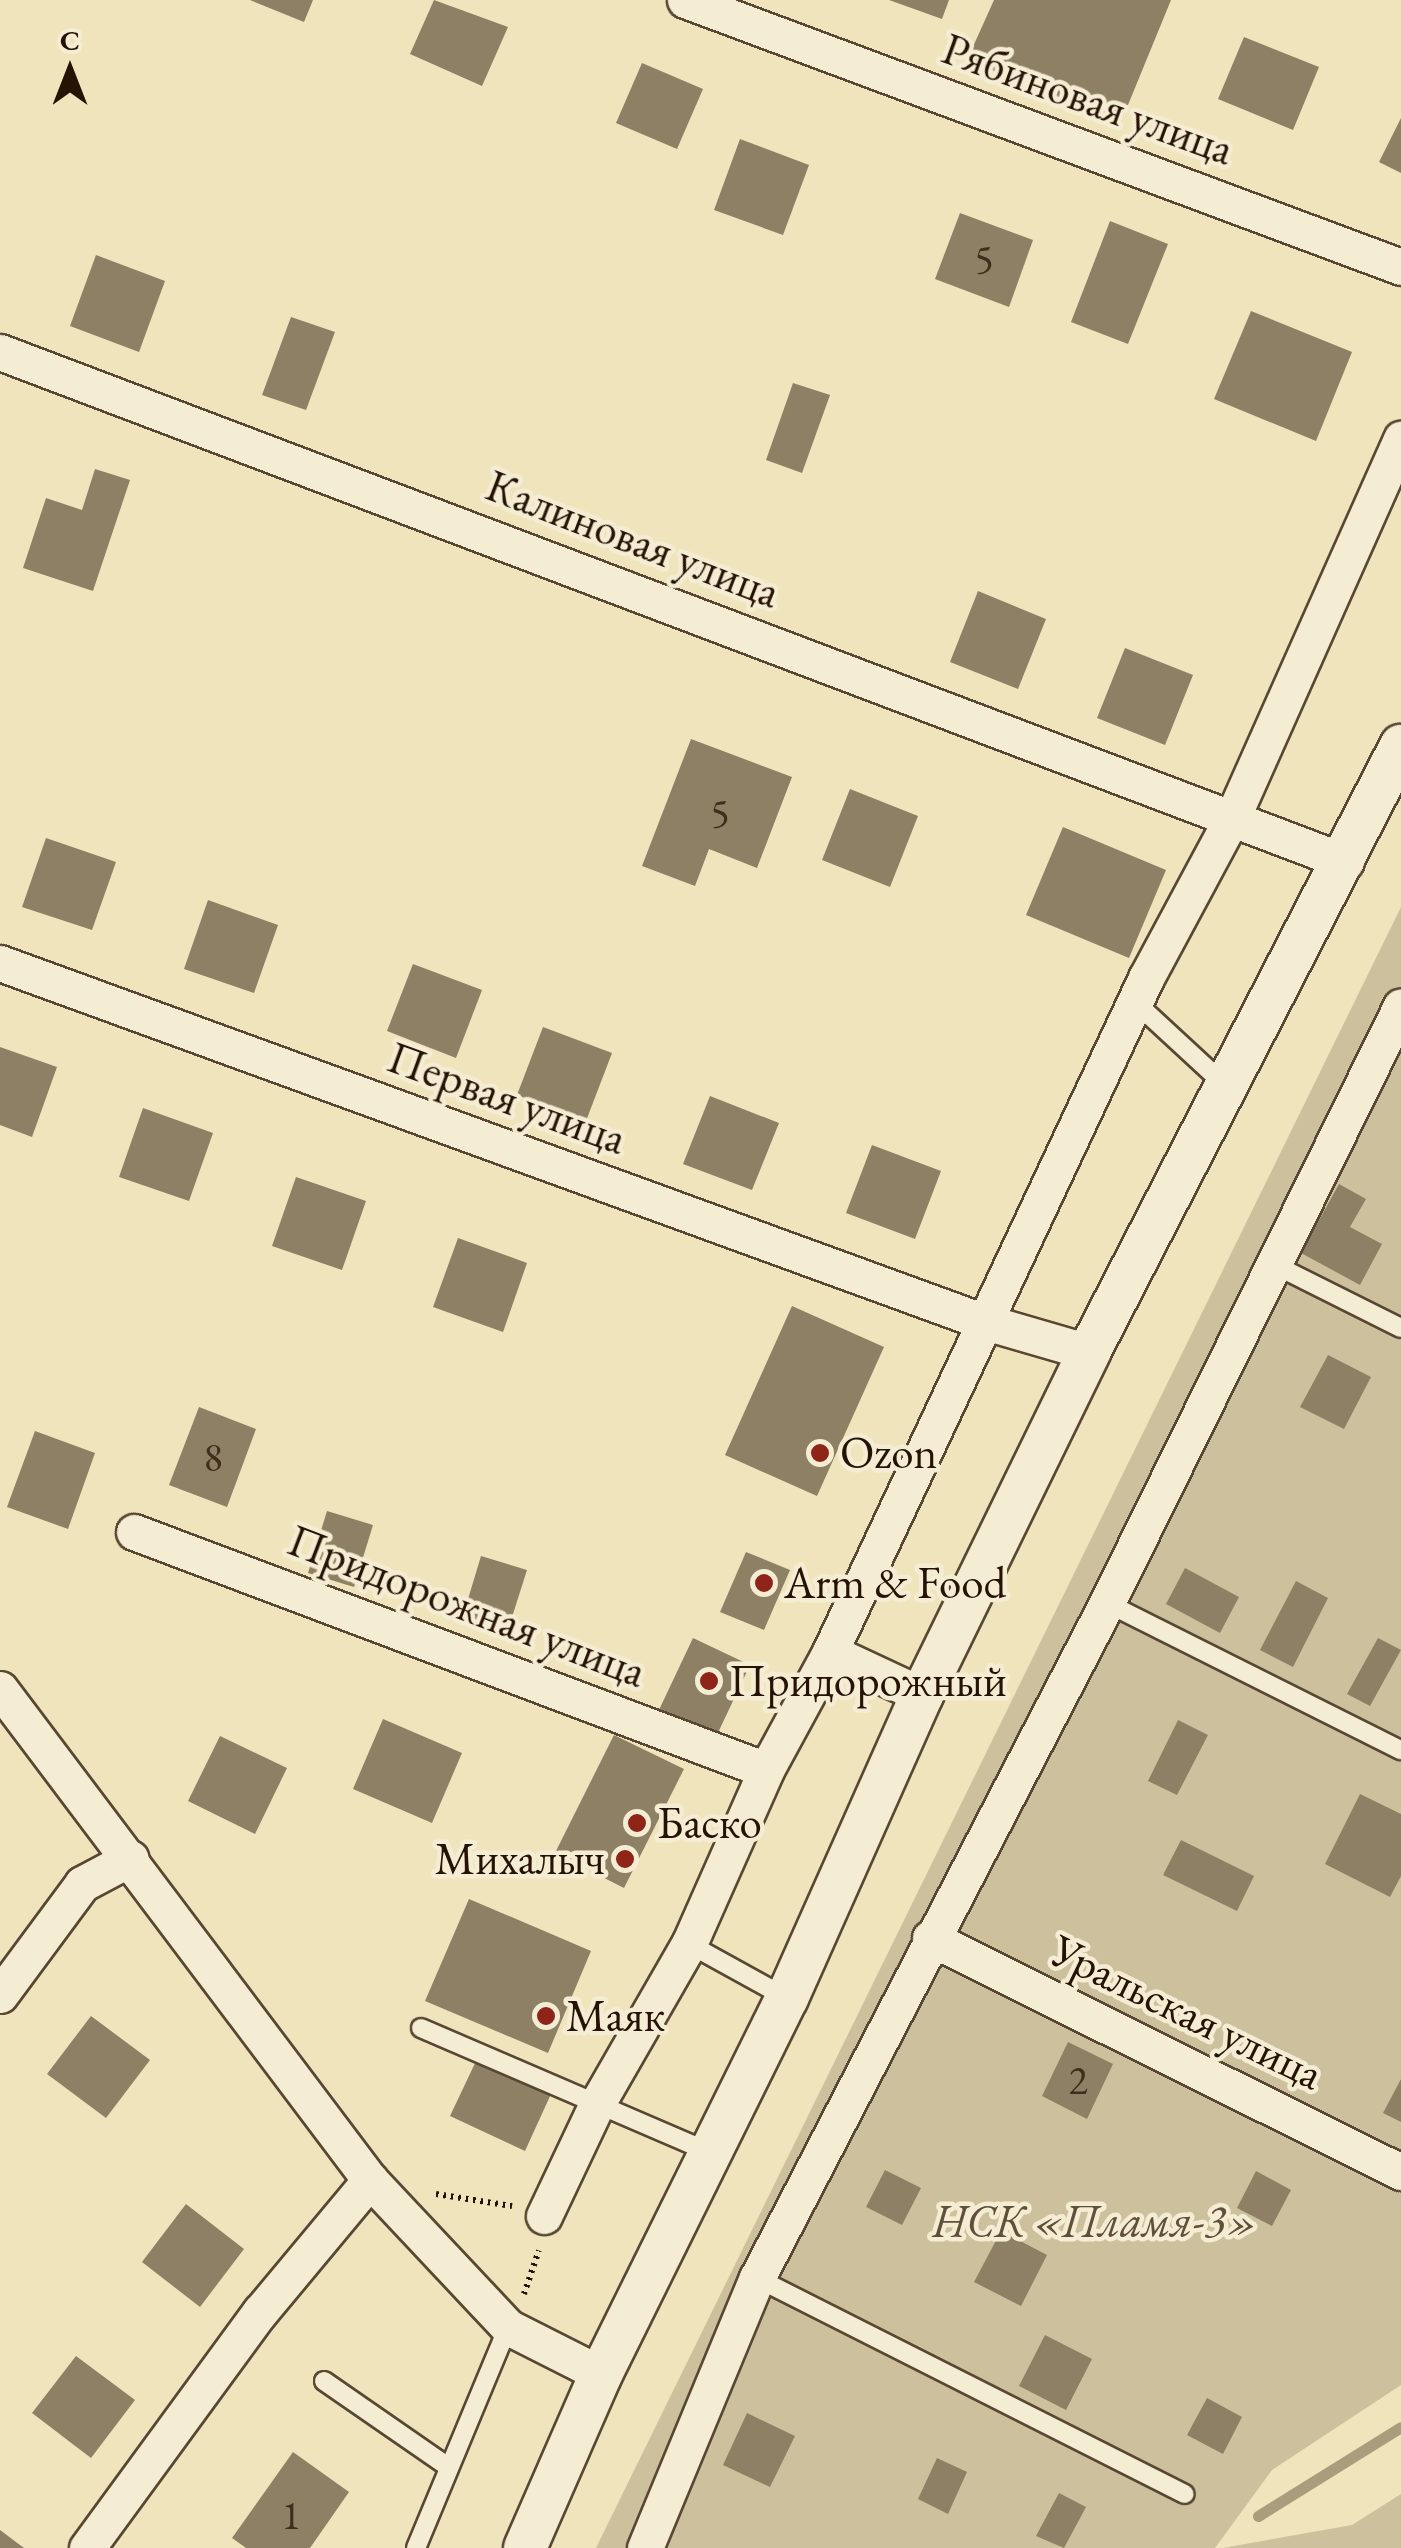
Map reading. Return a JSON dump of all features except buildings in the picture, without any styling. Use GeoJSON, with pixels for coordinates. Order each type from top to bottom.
{"type":"FeatureCollection","features":[{"type":"Feature","properties":{"kind":"street","name":"Рябиновая улица"},"geometry":{"type":"LineString","coordinates":[[685,0],[1401,267]]}},
{"type":"Feature","properties":{"kind":"street","name":"Калиновая улица"},"geometry":{"type":"LineString","coordinates":[[0,352],[1234,814],[1346,862]]}},
{"type":"Feature","properties":{"kind":"street"},"geometry":{"type":"LineString","coordinates":[[544,2216],[598,2102],[689,1944],[766,1770],[830,1652],[982,1321],[1135,1002],[1234,814],[1401,439]]}},
{"type":"Feature","properties":{"kind":"street"},"geometry":{"type":"LineString","coordinates":[[525,2548],[600,2374],[707,2151],[787,1998],[922,1695],[1089,1352],[1346,862],[1401,746]]}},
{"type":"Feature","properties":{"kind":"street","name":"Первая улица"},"geometry":{"type":"LineString","coordinates":[[0,964],[982,1321],[1089,1352]]}},
{"type":"Feature","properties":{"kind":"street"},"geometry":{"type":"LineString","coordinates":[[645,2548],[757,2278],[1107,1602],[1270,1263],[1401,1006]]}},
{"type":"Feature","properties":{"kind":"street","name":"Придорожная улица"},"geometry":{"type":"LineString","coordinates":[[134,1532],[766,1770]]}},
{"type":"Feature","properties":{"kind":"street"},"geometry":{"type":"LineString","coordinates":[[830,1652],[922,1695]]}},
{"type":"Feature","properties":{"kind":"street"},"geometry":{"type":"LineString","coordinates":[[0,1689],[370,2180],[508,2328],[600,2374]]}},
{"type":"Feature","properties":{"kind":"street"},"geometry":{"type":"LineString","coordinates":[[0,1996],[82,1884],[131,1858]]}},
{"type":"Feature","properties":{"kind":"street","name":"Уральская улица"},"geometry":{"type":"LineString","coordinates":[[930,1938],[1401,2172]]}},
{"type":"Feature","properties":{"kind":"street"},"geometry":{"type":"LineString","coordinates":[[87,2548],[260,2312],[370,2180]]}},
{"type":"Feature","properties":{"kind":"lane"},"geometry":{"type":"LineString","coordinates":[[1135,1002],[1228,1087]]}},
{"type":"Feature","properties":{"kind":"lane"},"geometry":{"type":"LineString","coordinates":[[1270,1263],[1401,1328]]}},
{"type":"Feature","properties":{"kind":"lane"},"geometry":{"type":"LineString","coordinates":[[1107,1602],[1401,1750]]}},
{"type":"Feature","properties":{"kind":"lane"},"geometry":{"type":"LineString","coordinates":[[689,1944],[787,1998]]}},
{"type":"Feature","properties":{"kind":"lane"},"geometry":{"type":"LineString","coordinates":[[421,2028],[707,2151]]}},
{"type":"Feature","properties":{"kind":"lane"},"geometry":{"type":"LineString","coordinates":[[757,2278],[1185,2494]]}},
{"type":"Feature","properties":{"kind":"lane"},"geometry":{"type":"LineString","coordinates":[[416,2548],[508,2328]]}},
{"type":"Feature","properties":{"kind":"lane"},"geometry":{"type":"LineString","coordinates":[[324,2381],[448,2467]]}},
{"type":"Feature","properties":{"kind":"path"},"geometry":{"type":"LineString","coordinates":[[399,2211],[432,2194],[492,2199],[544,2216],[535,2274],[508,2328]]}},
{"type":"Feature","properties":{"kind":"green space","name":"НСК «Пламя-3»"},"geometry":{"type":"Polygon","coordinates":[[[1401,907],[1401,2385],[1272,2470],[1215,2548],[596,2548],[1401,907]]]}},
{"type":"Feature","properties":{"kind":"green space"},"geometry":{"type":"Polygon","coordinates":[[[1401,2494],[1401,2548],[1223,2548],[1352,2525],[1401,2494]]]}},
{"type":"Feature","properties":{"kind":"waterway"},"geometry":{"type":"LineString","coordinates":[[1258,2516],[1401,2427]]}},
{"type":"Feature","properties":{"kind":"place","name":"Ozon"},"geometry":{"type":"Point","coordinates":[820,1453]}},
{"type":"Feature","properties":{"kind":"place","name":"Arm & Food"},"geometry":{"type":"Point","coordinates":[764,1583]}},
{"type":"Feature","properties":{"kind":"place","name":"Придорожный"},"geometry":{"type":"Point","coordinates":[709,1681]}},
{"type":"Feature","properties":{"kind":"place","name":"Баско"},"geometry":{"type":"Point","coordinates":[637,1823]}},
{"type":"Feature","properties":{"kind":"place","name":"Михалыч"},"geometry":{"type":"Point","coordinates":[625,1859]}},
{"type":"Feature","properties":{"kind":"place","name":"Маяк"},"geometry":{"type":"Point","coordinates":[546,2016]}}]}
